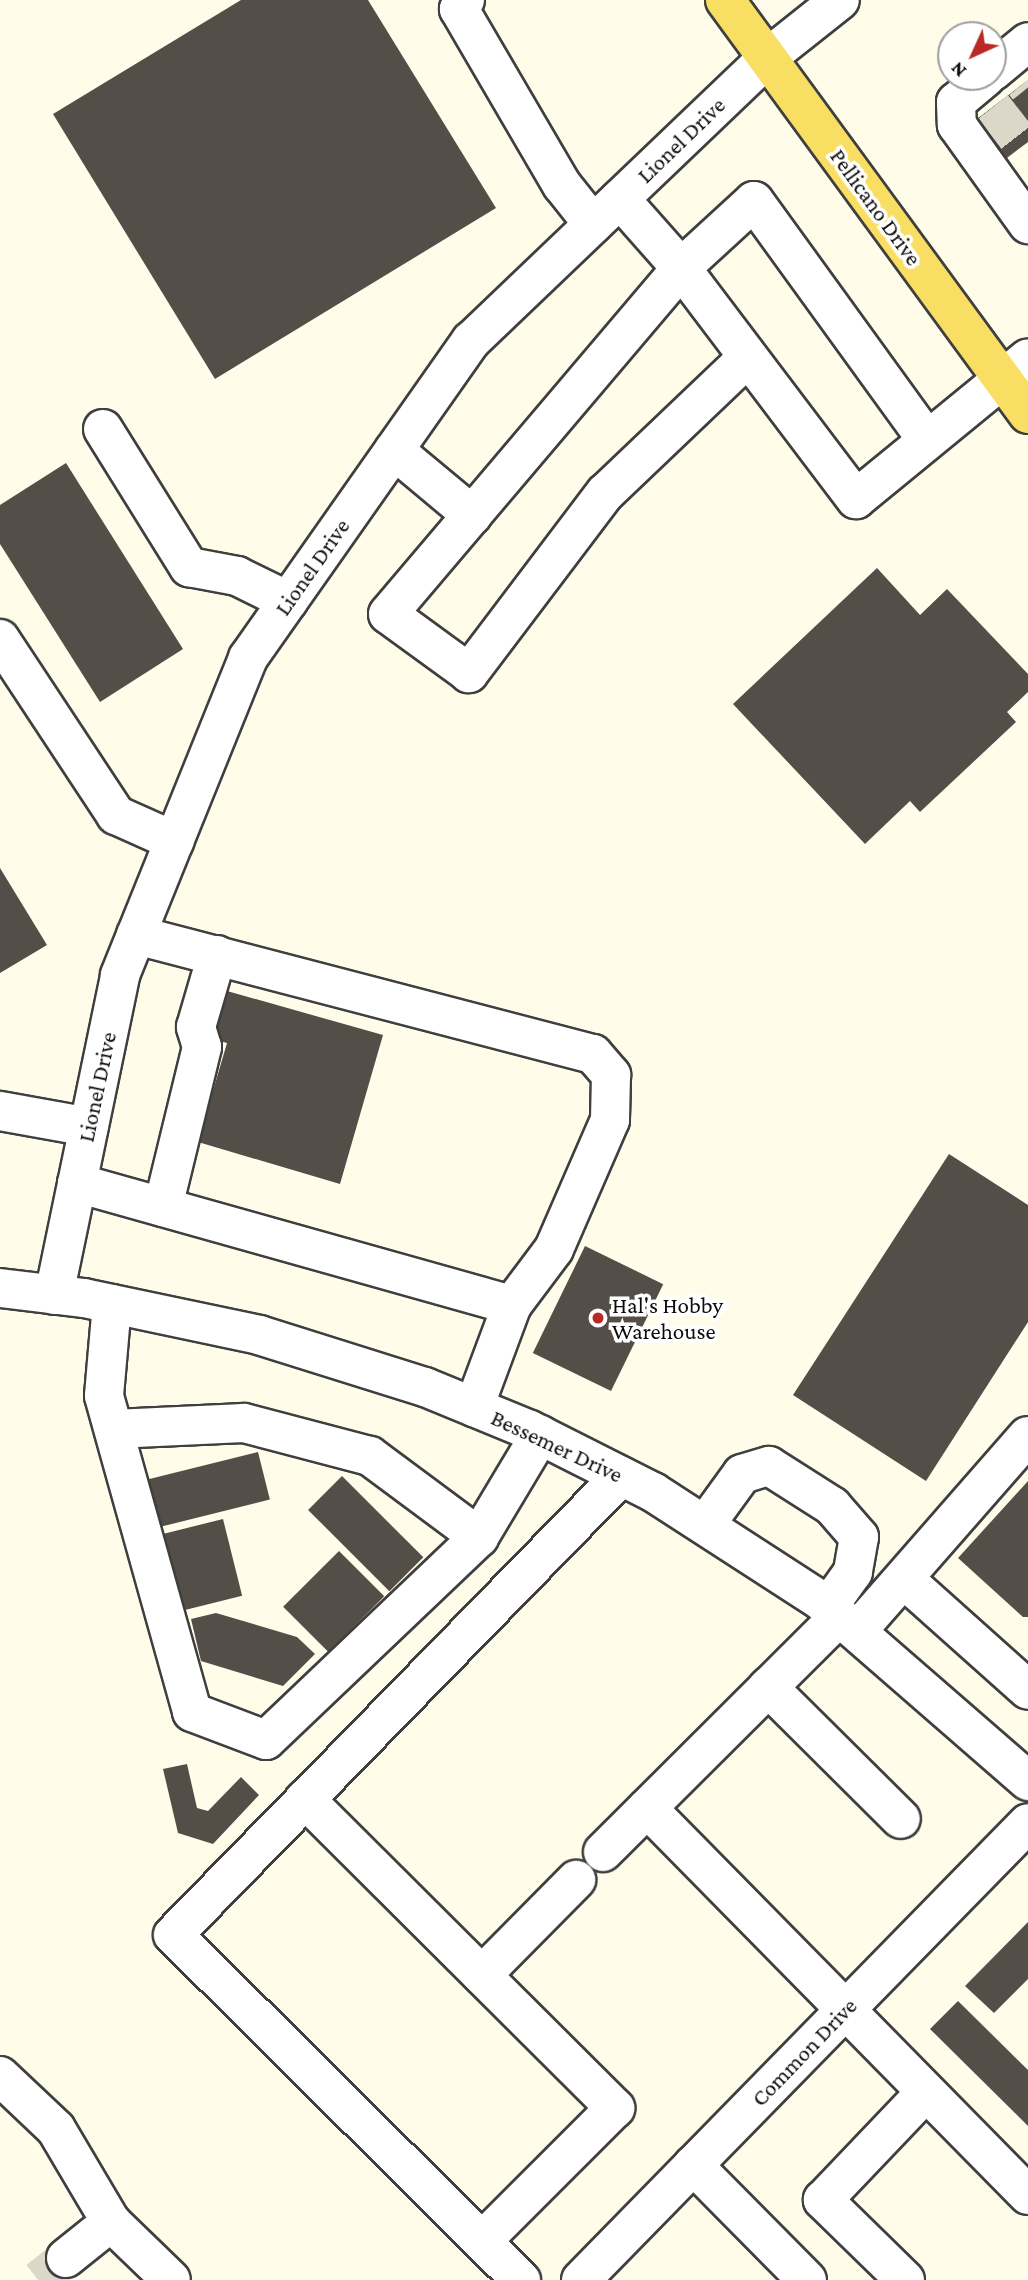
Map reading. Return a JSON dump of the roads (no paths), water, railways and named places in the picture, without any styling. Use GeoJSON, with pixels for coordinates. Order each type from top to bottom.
{"type":"FeatureCollection","features":[{"type":"Feature","properties":{"kind":"main road","name":"Pellicano Drive"},"geometry":{"type":"LineString","coordinates":[[724,0],[767,58],[1015,368],[1028,414]]}},
{"type":"Feature","properties":{"kind":"street"},"geometry":{"type":"LineString","coordinates":[[465,0],[459,9],[562,185],[606,211],[681,268],[856,499],[1015,368]]}},
{"type":"Feature","properties":{"kind":"street","name":"Lionel Drive"},"geometry":{"type":"LineString","coordinates":[[54,1295],[120,975],[248,658],[471,341],[767,58],[840,0]]}},
{"type":"Feature","properties":{"kind":"street"},"geometry":{"type":"LineString","coordinates":[[974,91],[956,102],[957,125],[1028,224]]}},
{"type":"Feature","properties":{"kind":"street"},"geometry":{"type":"LineString","coordinates":[[747,358],[604,493],[470,673],[388,614],[681,268],[754,201],[928,440]]}},
{"type":"Feature","properties":{"kind":"street"},"geometry":{"type":"LineString","coordinates":[[103,429],[189,567],[237,576],[288,601]]}},
{"type":"Feature","properties":{"kind":"street"},"geometry":{"type":"LineString","coordinates":[[394,450],[472,515]]}},
{"type":"Feature","properties":{"kind":"street"},"geometry":{"type":"LineString","coordinates":[[0,639],[116,815],[174,841]]}},
{"type":"Feature","properties":{"kind":"street"},"geometry":{"type":"LineString","coordinates":[[136,935],[569,1044],[593,1054],[611,1074],[610,1119],[554,1249],[512,1306],[474,1407]]}},
{"type":"Feature","properties":{"kind":"street"},"geometry":{"type":"LineString","coordinates":[[163,1207],[202,1047],[196,1027],[217,956]]}},
{"type":"Feature","properties":{"kind":"street"},"geometry":{"type":"LineString","coordinates":[[0,1111],[89,1127]]}},
{"type":"Feature","properties":{"kind":"street"},"geometry":{"type":"LineString","coordinates":[[77,1183],[512,1306]]}},
{"type":"Feature","properties":{"kind":"street","name":"Bessemer Drive"},"geometry":{"type":"LineString","coordinates":[[0,1289],[112,1304],[309,1348],[474,1407],[540,1435],[621,1476],[705,1525],[842,1618],[1028,1781]]}},
{"type":"Feature","properties":{"kind":"street"},"geometry":{"type":"LineString","coordinates":[[112,1304],[104,1396],[191,1712],[265,1740],[480,1537],[540,1435]]}},
{"type":"Feature","properties":{"kind":"street"},"geometry":{"type":"LineString","coordinates":[[114,1429],[244,1423],[370,1456],[480,1537]]}},
{"type":"Feature","properties":{"kind":"street"},"geometry":{"type":"LineString","coordinates":[[603,1852],[768,1687],[842,1618],[904,1579],[1028,1436]]}},
{"type":"Feature","properties":{"kind":"street"},"geometry":{"type":"LineString","coordinates":[[705,1525],[742,1474],[768,1466],[832,1506],[859,1537],[842,1618]]}},
{"type":"Feature","properties":{"kind":"street"},"geometry":{"type":"LineString","coordinates":[[521,2280],[173,1935],[621,1476]]}},
{"type":"Feature","properties":{"kind":"street"},"geometry":{"type":"LineString","coordinates":[[904,1579],[1028,1690]]}},
{"type":"Feature","properties":{"kind":"street"},"geometry":{"type":"LineString","coordinates":[[768,1687],[901,1819]]}},
{"type":"Feature","properties":{"kind":"street"},"geometry":{"type":"LineString","coordinates":[[305,1800],[615,2108],[482,2241]]}},
{"type":"Feature","properties":{"kind":"street"},"geometry":{"type":"LineString","coordinates":[[647,1808],[924,2094],[1028,2195]]}},
{"type":"Feature","properties":{"kind":"street","name":"Common Drive"},"geometry":{"type":"LineString","coordinates":[[580,2280],[1028,1823]]}},
{"type":"Feature","properties":{"kind":"street"},"geometry":{"type":"LineString","coordinates":[[482,1975],[576,1880]]}},
{"type":"Feature","properties":{"kind":"street"},"geometry":{"type":"LineString","coordinates":[[0,2076],[56,2129],[111,2222],[167,2279]]}},
{"type":"Feature","properties":{"kind":"street"},"geometry":{"type":"LineString","coordinates":[[905,2280],[823,2200],[924,2094]]}},
{"type":"Feature","properties":{"kind":"street"},"geometry":{"type":"LineString","coordinates":[[693,2165],[807,2280]]}},
{"type":"Feature","properties":{"kind":"street"},"geometry":{"type":"LineString","coordinates":[[66,2258],[111,2222]]}},
{"type":"Feature","properties":{"kind":"tunnel"},"geometry":{"type":"LineString","coordinates":[[1024,83],[1028,88]]}},
{"type":"Feature","properties":{"kind":"tunnel"},"geometry":{"type":"LineString","coordinates":[[993,107],[1028,152]]}},
{"type":"Feature","properties":{"kind":"tunnel"},"geometry":{"type":"LineString","coordinates":[[38,2280],[66,2258]]}},
{"type":"Feature","properties":{"kind":"place","name":"Hal's Hobby Warehouse"},"geometry":{"type":"Point","coordinates":[598,1318]}}]}
